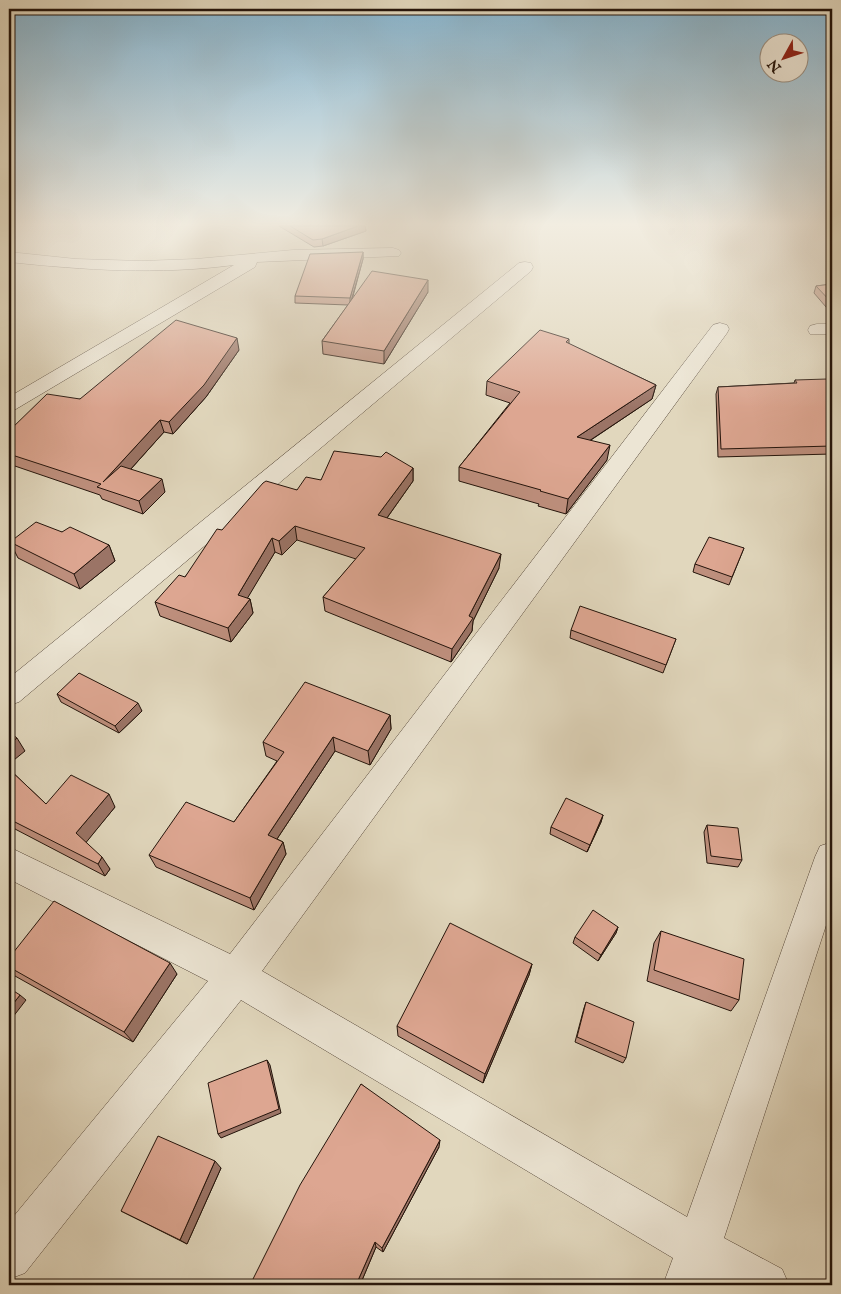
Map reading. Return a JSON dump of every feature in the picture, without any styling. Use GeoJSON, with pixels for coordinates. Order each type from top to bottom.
{"type":"FeatureCollection","features":[{"type":"Feature","properties":{"kind":"street"},"geometry":{"type":"LineString","coordinates":[[9,405],[210,286]]}},
{"type":"Feature","properties":{"kind":"street"},"geometry":{"type":"LineString","coordinates":[[9,694],[502,286]]}},
{"type":"Feature","properties":{"kind":"street"},"geometry":{"type":"LineString","coordinates":[[9,1257],[236,976],[720,328]]}},
{"type":"Feature","properties":{"kind":"street"},"geometry":{"type":"LineString","coordinates":[[686,1285],[832,857]]}},
{"type":"Feature","properties":{"kind":"street"},"geometry":{"type":"LineString","coordinates":[[9,862],[236,976],[699,1248],[766,1285]]}},
{"type":"Feature","properties":{"kind":"building"},"geometry":{"type":"Polygon","coordinates":[[[298,286],[353,286],[350,298],[295,296],[298,286]]]}},
{"type":"Feature","properties":{"kind":"building"},"geometry":{"type":"Polygon","coordinates":[[[361,286],[424,286],[384,351],[322,341],[361,286]]]}},
{"type":"Feature","properties":{"kind":"building"},"geometry":{"type":"Polygon","coordinates":[[[816,286],[832,286],[832,303],[816,286]]]}},
{"type":"Feature","properties":{"kind":"building"},"geometry":{"type":"Polygon","coordinates":[[[176,320],[237,338],[204,385],[169,422],[160,420],[103,482],[121,466],[162,479],[139,501],[97,487],[101,484],[9,454],[9,431],[47,394],[80,399],[176,320]]]}},
{"type":"Feature","properties":{"kind":"building"},"geometry":{"type":"Polygon","coordinates":[[[540,330],[569,339],[566,342],[656,385],[577,437],[610,445],[568,499],[459,467],[520,392],[487,381],[540,330]]]}},
{"type":"Feature","properties":{"kind":"building"},"geometry":{"type":"Polygon","coordinates":[[[827,379],[832,388],[832,446],[721,449],[718,387],[797,383],[795,380],[827,379]]]}},
{"type":"Feature","properties":{"kind":"building"},"geometry":{"type":"Polygon","coordinates":[[[334,451],[381,457],[386,452],[413,468],[378,515],[501,554],[469,616],[473,618],[452,649],[323,597],[365,548],[295,526],[279,541],[272,538],[238,595],[250,599],[228,628],[155,602],[179,575],[185,577],[217,529],[222,530],[263,483],[266,481],[297,490],[306,477],[321,480],[334,451]]]}},
{"type":"Feature","properties":{"kind":"building"},"geometry":{"type":"Polygon","coordinates":[[[36,522],[62,532],[70,527],[109,545],[74,574],[10,542],[36,522]]]}},
{"type":"Feature","properties":{"kind":"building"},"geometry":{"type":"Polygon","coordinates":[[[709,537],[744,548],[732,577],[695,564],[709,537]]]}},
{"type":"Feature","properties":{"kind":"building"},"geometry":{"type":"Polygon","coordinates":[[[580,606],[676,639],[666,665],[571,630],[580,606]]]}},
{"type":"Feature","properties":{"kind":"building"},"geometry":{"type":"Polygon","coordinates":[[[79,673],[138,703],[115,726],[57,694],[79,673]]]}},
{"type":"Feature","properties":{"kind":"building"},"geometry":{"type":"Polygon","coordinates":[[[305,682],[390,715],[368,751],[333,737],[268,835],[283,842],[250,898],[149,855],[186,802],[234,822],[284,752],[263,742],[305,682]]]}},
{"type":"Feature","properties":{"kind":"building"},"geometry":{"type":"Polygon","coordinates":[[[9,732],[17,738],[9,744],[9,732]]]}},
{"type":"Feature","properties":{"kind":"building"},"geometry":{"type":"Polygon","coordinates":[[[9,769],[46,804],[71,775],[109,794],[76,833],[102,857],[98,864],[9,819],[9,769]]]}},
{"type":"Feature","properties":{"kind":"building"},"geometry":{"type":"Polygon","coordinates":[[[566,798],[603,815],[590,845],[551,827],[566,798]]]}},
{"type":"Feature","properties":{"kind":"building"},"geometry":{"type":"Polygon","coordinates":[[[707,825],[738,828],[742,860],[711,856],[707,825]]]}},
{"type":"Feature","properties":{"kind":"building"},"geometry":{"type":"Polygon","coordinates":[[[54,901],[170,963],[124,1032],[9,967],[9,958],[54,901]]]}},
{"type":"Feature","properties":{"kind":"building"},"geometry":{"type":"Polygon","coordinates":[[[593,910],[618,927],[601,955],[575,937],[593,910]]]}},
{"type":"Feature","properties":{"kind":"building"},"geometry":{"type":"Polygon","coordinates":[[[450,923],[532,964],[485,1074],[397,1026],[450,923]]]}},
{"type":"Feature","properties":{"kind":"building"},"geometry":{"type":"Polygon","coordinates":[[[661,931],[744,959],[739,1000],[654,970],[661,931]]]}},
{"type":"Feature","properties":{"kind":"building"},"geometry":{"type":"Polygon","coordinates":[[[9,988],[20,995],[9,1009],[9,988]]]}},
{"type":"Feature","properties":{"kind":"building"},"geometry":{"type":"Polygon","coordinates":[[[586,1002],[634,1022],[626,1058],[577,1037],[586,1002]]]}},
{"type":"Feature","properties":{"kind":"building"},"geometry":{"type":"Polygon","coordinates":[[[267,1060],[279,1109],[218,1134],[208,1083],[267,1060]]]}},
{"type":"Feature","properties":{"kind":"building"},"geometry":{"type":"Polygon","coordinates":[[[361,1084],[440,1140],[382,1248],[375,1242],[356,1285],[250,1285],[300,1185],[361,1084]]]}},
{"type":"Feature","properties":{"kind":"building"},"geometry":{"type":"Polygon","coordinates":[[[158,1136],[215,1161],[180,1240],[121,1211],[158,1136]]]}}]}
